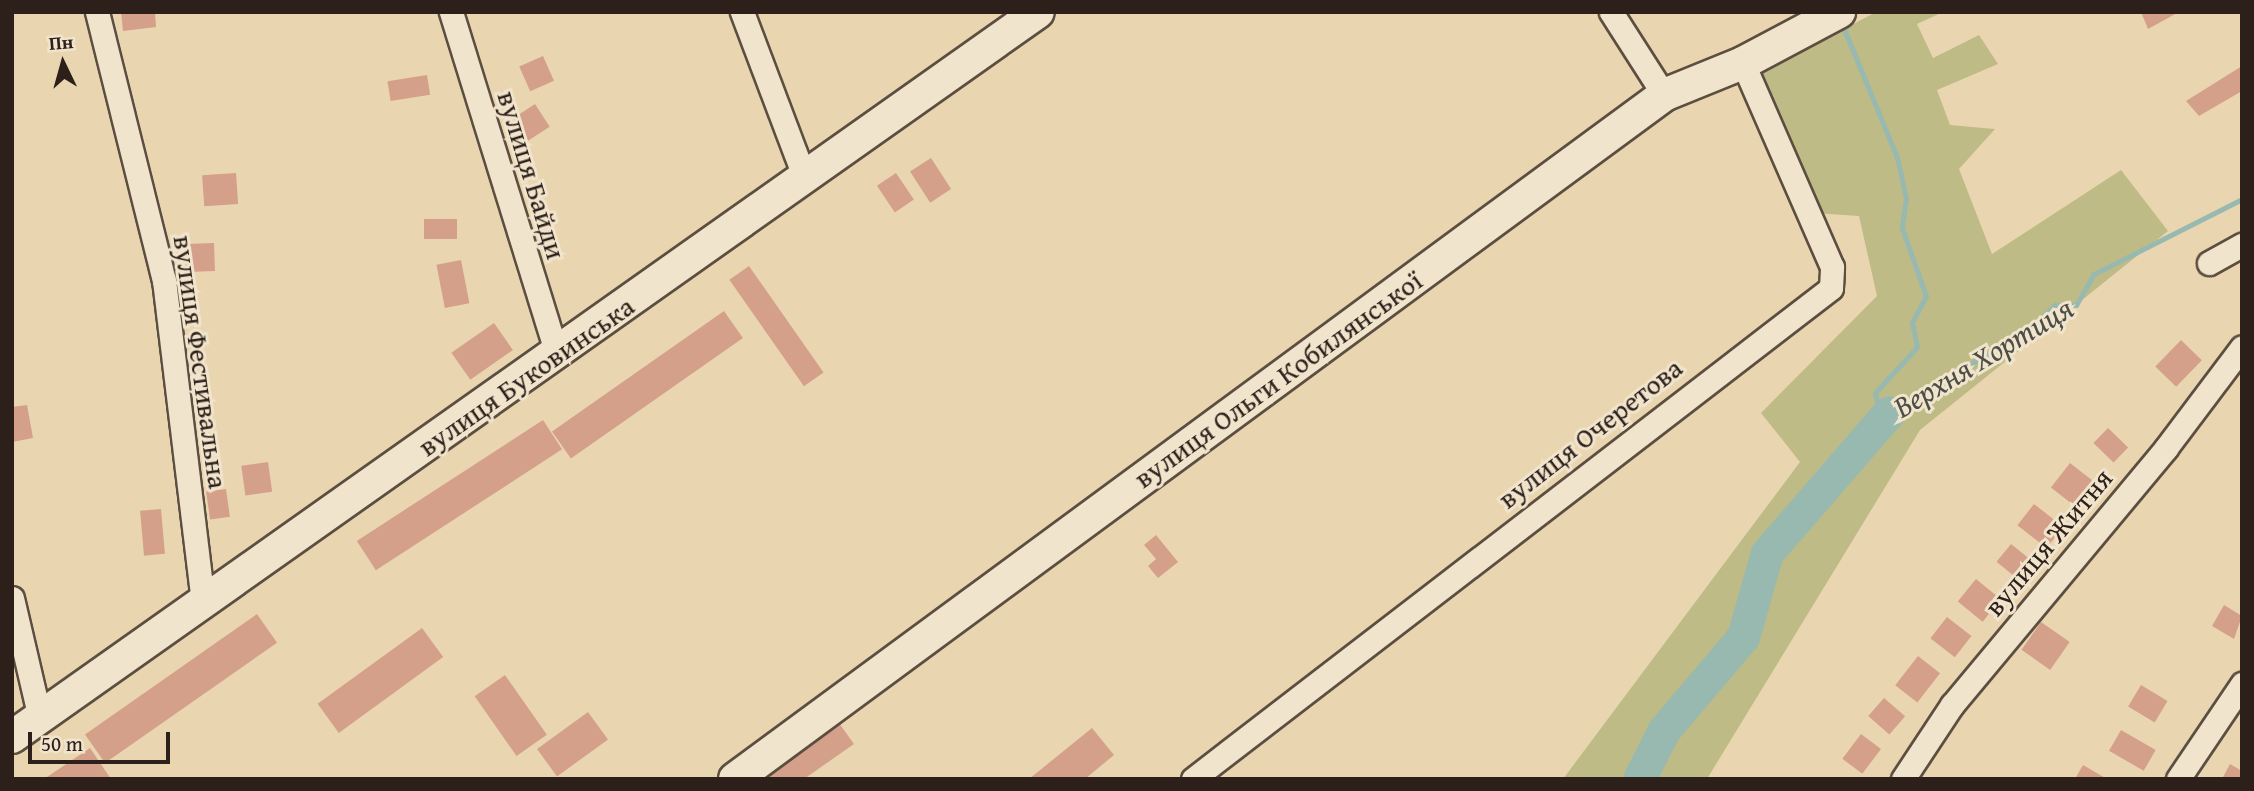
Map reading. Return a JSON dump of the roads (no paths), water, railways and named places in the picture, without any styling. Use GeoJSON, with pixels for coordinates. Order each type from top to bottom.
{"type":"FeatureCollection","features":[{"type":"Feature","properties":{"kind":"street","name":"вулиця Фестивальна"},"geometry":{"type":"LineString","coordinates":[[97,12],[164,280],[203,601]]}},
{"type":"Feature","properties":{"kind":"street","name":"вулиця Байди"},"geometry":{"type":"LineString","coordinates":[[451,12],[557,355]]}},
{"type":"Feature","properties":{"kind":"street"},"geometry":{"type":"LineString","coordinates":[[742,12],[805,179]]}},
{"type":"Feature","properties":{"kind":"street","name":"вулиця Буковинська"},"geometry":{"type":"LineString","coordinates":[[12,737],[557,355],[1038,12]]}},
{"type":"Feature","properties":{"kind":"street"},"geometry":{"type":"LineString","coordinates":[[1611,12],[1664,95]]}},
{"type":"Feature","properties":{"kind":"street","name":"вулиця Ольги Кобилянської"},"geometry":{"type":"LineString","coordinates":[[738,778],[1664,95],[1743,63],[1830,18]]}},
{"type":"Feature","properties":{"kind":"street","name":"вулиця Очеретова"},"geometry":{"type":"LineString","coordinates":[[1193,779],[1831,288],[1832,267],[1743,63]]}},
{"type":"Feature","properties":{"kind":"street"},"geometry":{"type":"LineString","coordinates":[[2209,263],[2242,244]]}},
{"type":"Feature","properties":{"kind":"street","name":"вулиця Житня"},"geometry":{"type":"LineString","coordinates":[[1903,779],[1952,705],[2166,449],[2242,347]]}},
{"type":"Feature","properties":{"kind":"street"},"geometry":{"type":"LineString","coordinates":[[12,598],[40,718]]}},
{"type":"Feature","properties":{"kind":"street"},"geometry":{"type":"LineString","coordinates":[[2178,779],[2242,684]]}},
{"type":"Feature","properties":{"kind":"waterway"},"geometry":{"type":"LineString","coordinates":[[1841,22],[1897,157],[1906,198],[1902,228],[1926,296],[1912,322],[1917,347],[1875,393],[1881,422]]}},
{"type":"Feature","properties":{"kind":"waterway","name":"Верхня Хортиця"},"geometry":{"type":"LineString","coordinates":[[1889,412],[2028,330],[2055,305],[2076,305],[2094,274],[2242,199]]}},
{"type":"Feature","properties":{"kind":"waterway","name":"Верхня Хортиця"},"geometry":{"type":"LineString","coordinates":[[1639,779],[1664,730],[1743,637],[1767,553],[1889,412]]}}]}
